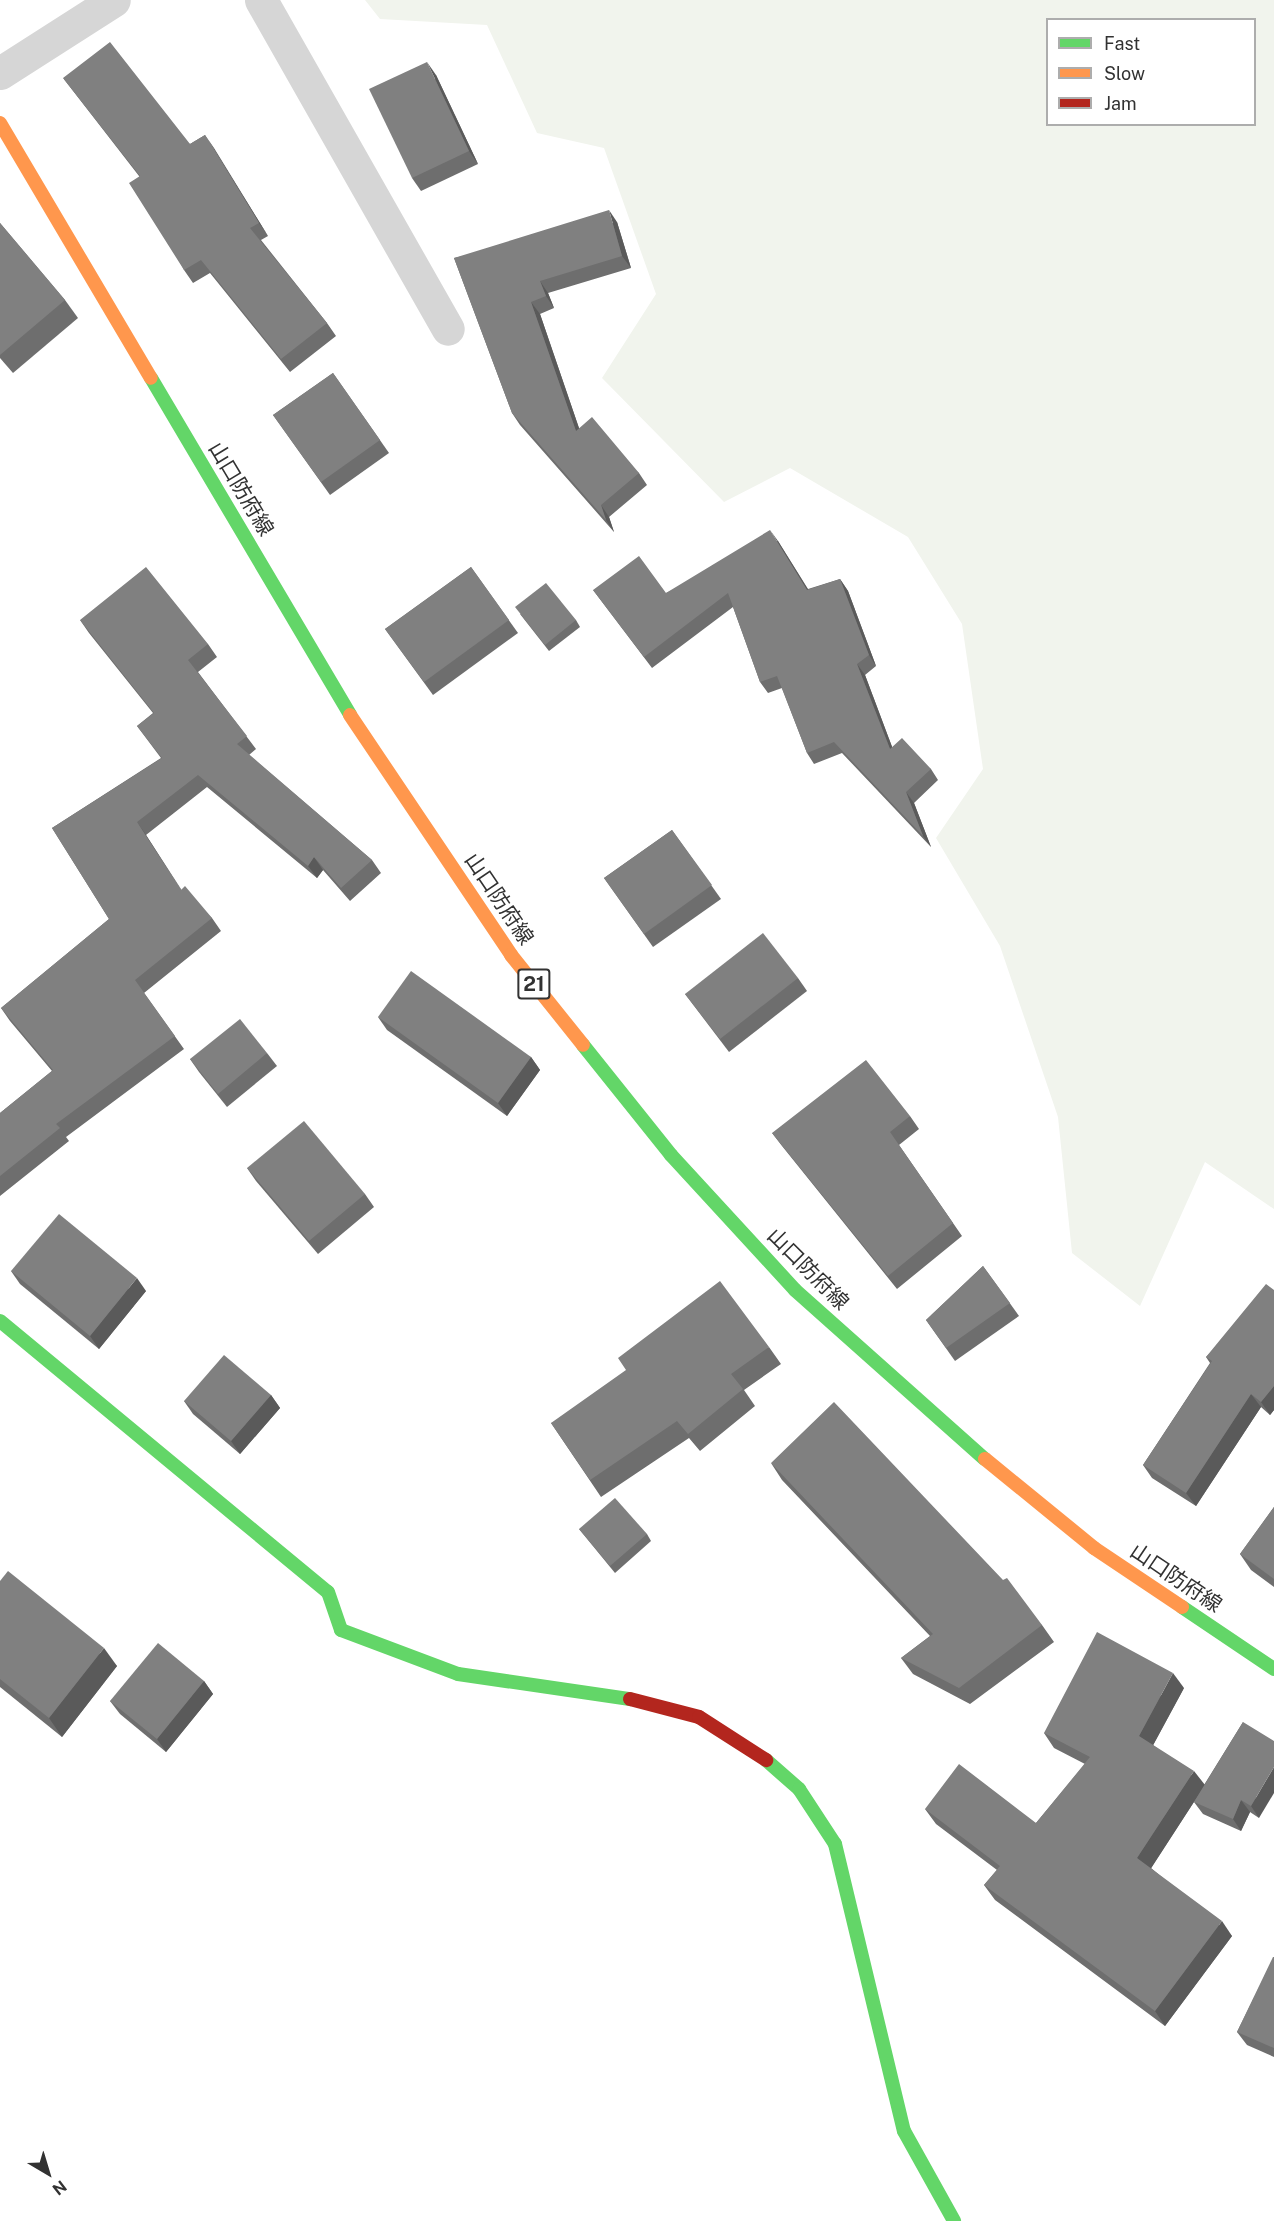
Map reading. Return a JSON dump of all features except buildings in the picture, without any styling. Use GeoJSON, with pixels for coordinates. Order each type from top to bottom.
{"type":"FeatureCollection","features":[{"type":"Feature","properties":{"kind":"main road","name":"山口防府線"},"geometry":{"type":"LineString","coordinates":[[0,123],[365,740],[511,955],[671,1155],[795,1290],[978,1454],[1094,1548],[1274,1669]]}},
{"type":"Feature","properties":{"kind":"main road"},"geometry":{"type":"LineString","coordinates":[[0,1321],[328,1592],[341,1630],[458,1674],[628,1698],[699,1717],[752,1748],[799,1789],[836,1844],[904,2131],[954,2221]]}},
{"type":"Feature","properties":{"kind":"street"},"geometry":{"type":"LineString","coordinates":[[0,73],[114,0]]}},
{"type":"Feature","properties":{"kind":"street"},"geometry":{"type":"LineString","coordinates":[[261,0],[448,329]]}},
{"type":"Feature","properties":{"kind":"shaded area"},"geometry":{"type":"Polygon","coordinates":[[[365,0],[1274,0],[1274,1209],[1205,1162],[1140,1306],[1072,1253],[1058,1117],[1000,946],[936,838],[983,769],[962,624],[908,537],[790,468],[724,502],[602,378],[656,294],[604,148],[537,133],[487,25],[380,19],[365,0]]]}},
{"type":"Feature","properties":{"kind":"traffic: fast"},"geometry":{"type":"LineString","coordinates":[[151,378],[350,715]]}},
{"type":"Feature","properties":{"kind":"traffic: fast"},"geometry":{"type":"LineString","coordinates":[[583,1045],[671,1155],[795,1290],[985,1459]]}},
{"type":"Feature","properties":{"kind":"traffic: fast"},"geometry":{"type":"LineString","coordinates":[[0,1321],[328,1592],[341,1630],[458,1674],[630,1699]]}},
{"type":"Feature","properties":{"kind":"traffic: fast"},"geometry":{"type":"LineString","coordinates":[[1182,1607],[1274,1669]]}},
{"type":"Feature","properties":{"kind":"traffic: fast"},"geometry":{"type":"LineString","coordinates":[[766,1760],[799,1789],[835,1844],[904,2131],[954,2221]]}},
{"type":"Feature","properties":{"kind":"traffic: slow"},"geometry":{"type":"LineString","coordinates":[[0,123],[151,378]]}},
{"type":"Feature","properties":{"kind":"traffic: slow"},"geometry":{"type":"LineString","coordinates":[[350,715],[511,955],[583,1045]]}},
{"type":"Feature","properties":{"kind":"traffic: slow"},"geometry":{"type":"LineString","coordinates":[[985,1459],[1094,1548],[1182,1607]]}},
{"type":"Feature","properties":{"kind":"traffic: jam"},"geometry":{"type":"LineString","coordinates":[[630,1699],[699,1717],[766,1760]]}}]}
